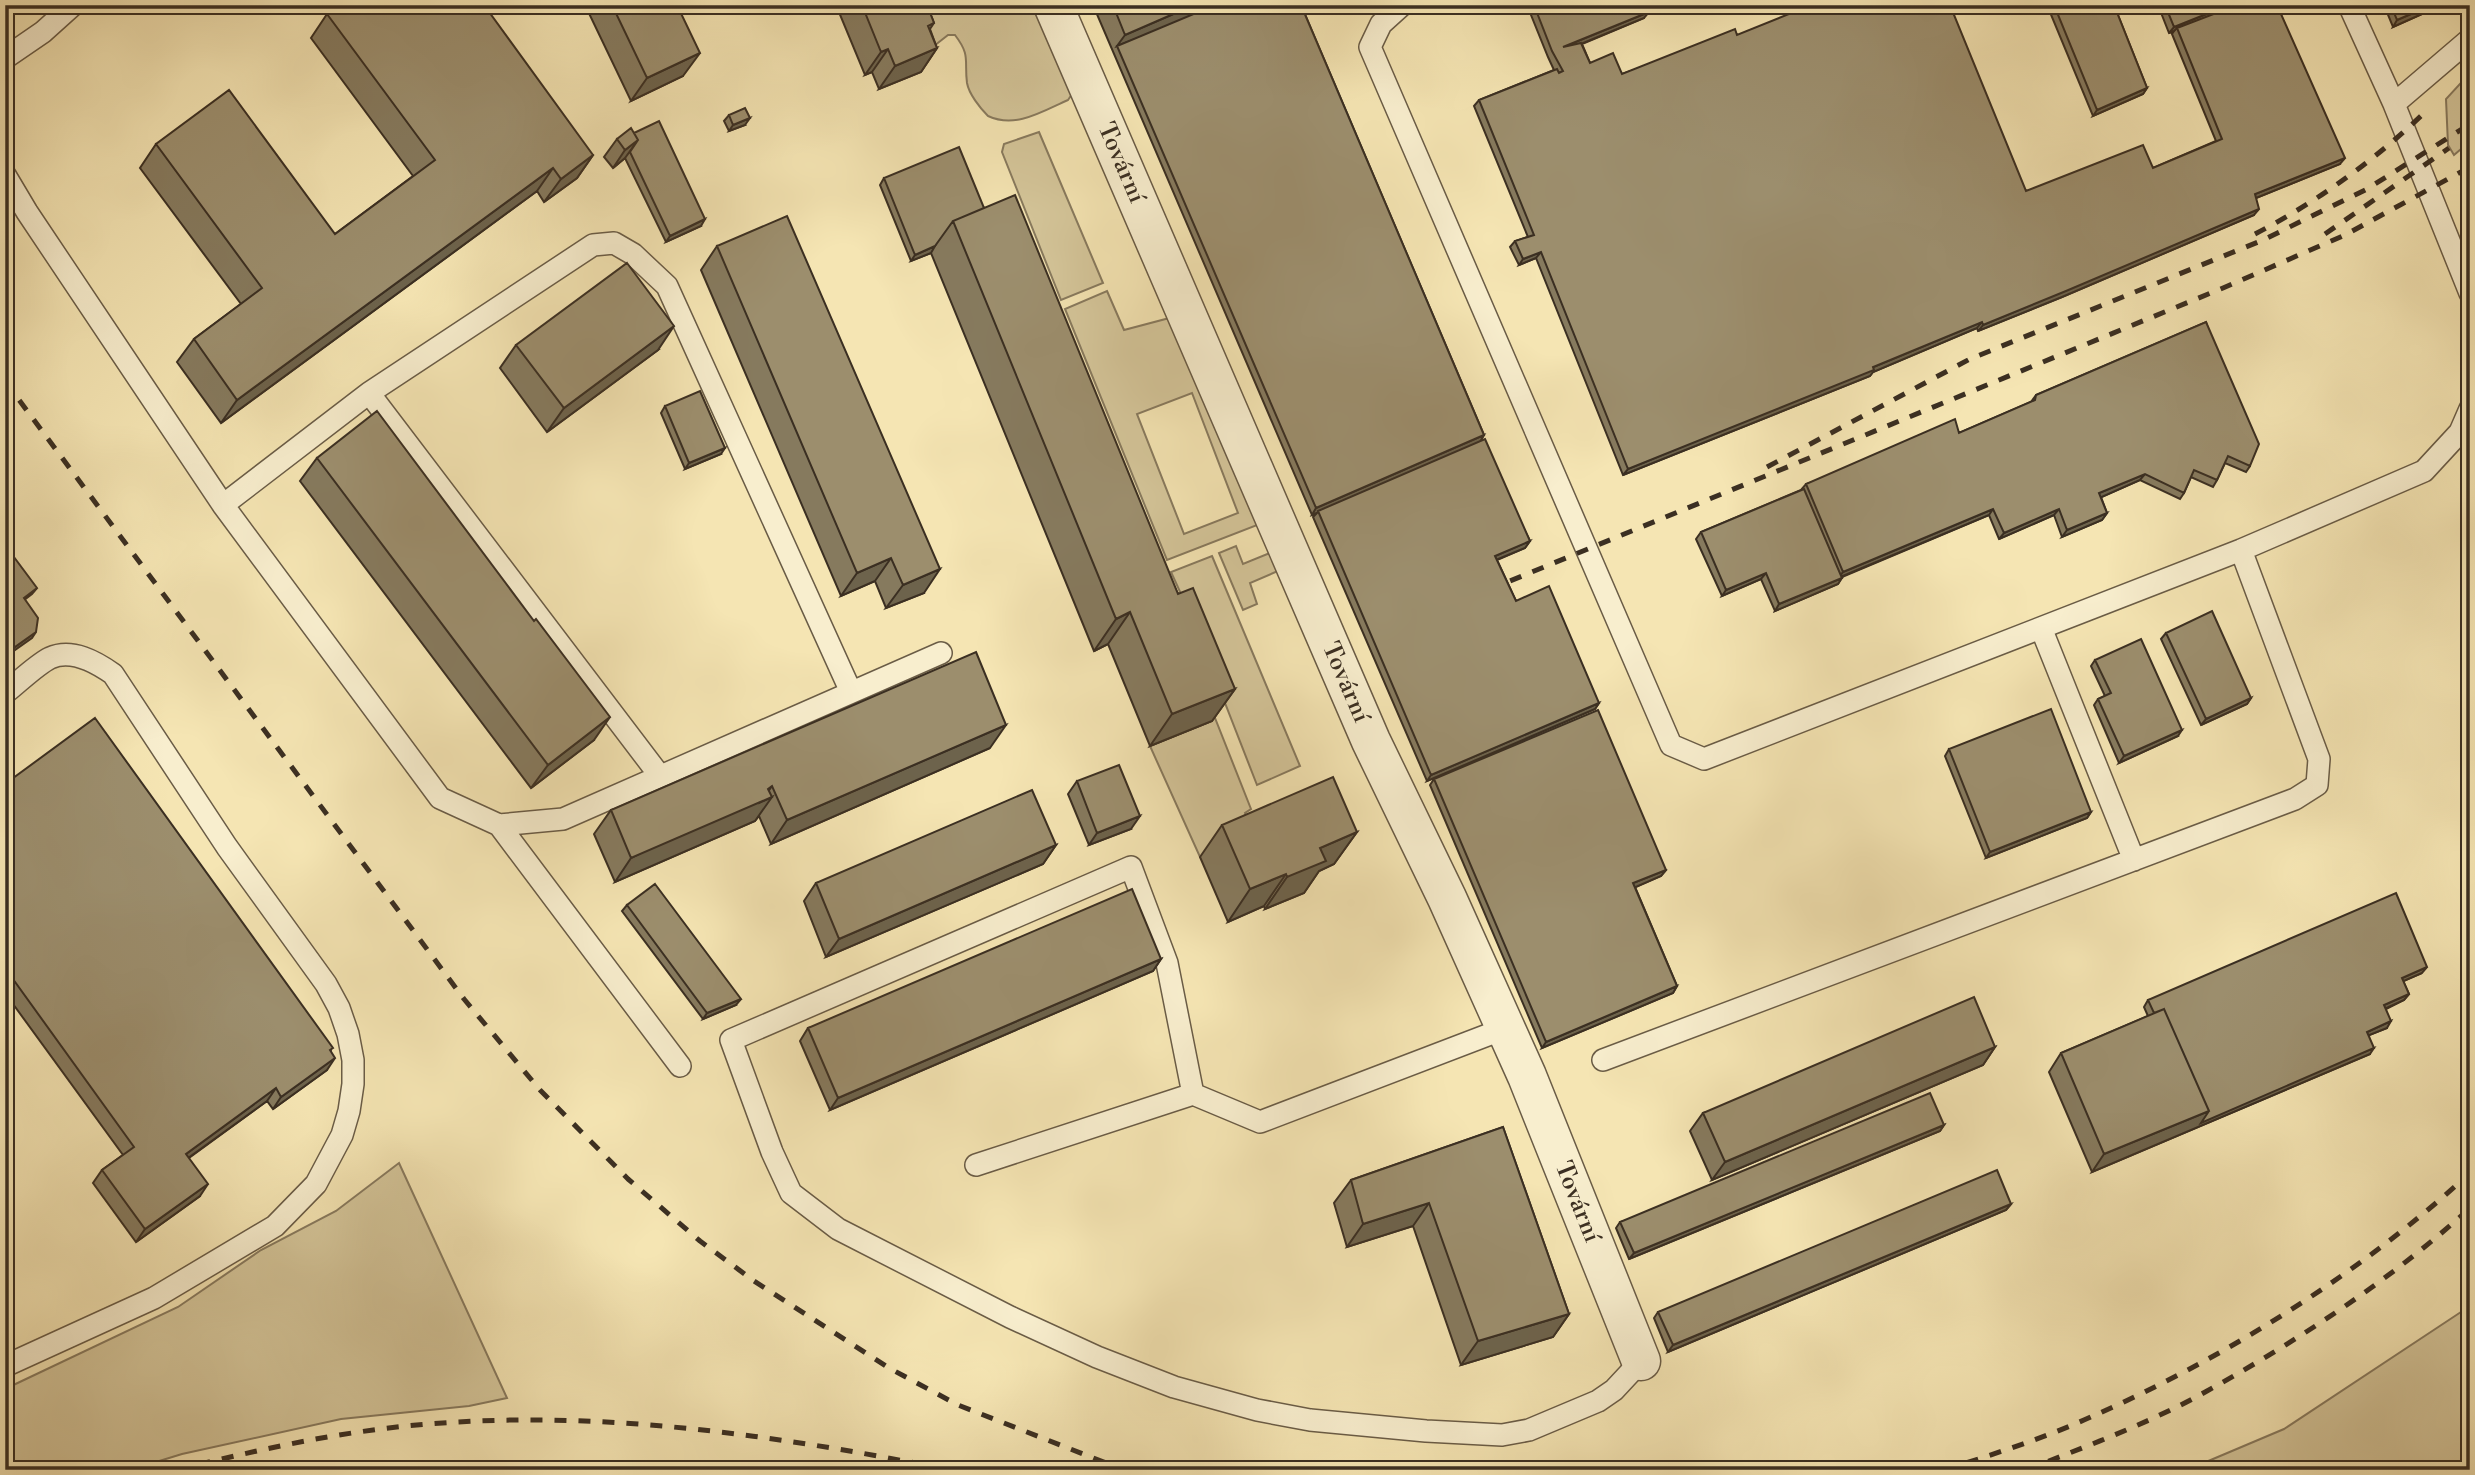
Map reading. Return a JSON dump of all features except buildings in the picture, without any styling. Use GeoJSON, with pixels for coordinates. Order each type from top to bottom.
{"type":"FeatureCollection","features":[{"type":"Feature","properties":{"kind":"street","name":"Tovární"},"geometry":{"type":"LineString","coordinates":[[1053,5],[1371,741],[1506,1028],[1641,1361]]}},
{"type":"Feature","properties":{"kind":"lane"},"geometry":{"type":"LineString","coordinates":[[5,58],[43,32],[73,5]]}},
{"type":"Feature","properties":{"kind":"lane"},"geometry":{"type":"LineString","coordinates":[[1402,5],[1381,24],[1370,47],[1671,745],[1704,759],[2241,550],[2424,471],[2460,432],[2470,409]]}},
{"type":"Feature","properties":{"kind":"lane"},"geometry":{"type":"LineString","coordinates":[[2349,5],[2394,104],[2470,293]]}},
{"type":"Feature","properties":{"kind":"lane"},"geometry":{"type":"LineString","coordinates":[[2394,104],[2470,39]]}},
{"type":"Feature","properties":{"kind":"lane"},"geometry":{"type":"LineString","coordinates":[[5,175],[223,506],[440,797],[499,825],[680,1066]]}},
{"type":"Feature","properties":{"kind":"lane"},"geometry":{"type":"LineString","coordinates":[[223,506],[369,393],[593,245],[614,243],[633,254],[667,286],[850,692]]}},
{"type":"Feature","properties":{"kind":"lane"},"geometry":{"type":"LineString","coordinates":[[369,393],[660,776]]}},
{"type":"Feature","properties":{"kind":"lane"},"geometry":{"type":"LineString","coordinates":[[1603,1060],[2295,799],[2318,785],[2319,759],[2241,550]]}},
{"type":"Feature","properties":{"kind":"lane"},"geometry":{"type":"LineString","coordinates":[[2041,628],[2134,860]]}},
{"type":"Feature","properties":{"kind":"lane"},"geometry":{"type":"LineString","coordinates":[[499,825],[563,819],[941,653]]}},
{"type":"Feature","properties":{"kind":"lane"},"geometry":{"type":"LineString","coordinates":[[5,693],[51,658],[73,656],[94,661],[113,674],[227,847],[326,984],[339,1008],[348,1034],[353,1060],[353,1084],[349,1111],[331,1158],[316,1184],[275,1226],[154,1298],[5,1366]]}},
{"type":"Feature","properties":{"kind":"lane"},"geometry":{"type":"LineString","coordinates":[[1193,1094],[1167,963],[1131,867],[731,1040],[772,1152],[791,1193],[838,1229],[1010,1317],[1097,1357],[1174,1387],[1257,1410],[1311,1420],[1502,1435],[1529,1430],[1598,1401],[1615,1390],[1641,1361]]}},
{"type":"Feature","properties":{"kind":"lane"},"geometry":{"type":"LineString","coordinates":[[976,1165],[1193,1094],[1260,1122],[1506,1028]]}},
{"type":"Feature","properties":{"kind":"shaded area"},"geometry":{"type":"Polygon","coordinates":[[[916,5],[1042,5],[1072,94],[1068,100],[1019,120],[1009,121],[988,116],[975,101],[968,87],[966,58],[960,42],[955,35],[948,35],[934,46],[916,5]]]}},
{"type":"Feature","properties":{"kind":"shaded area"},"geometry":{"type":"Polygon","coordinates":[[[2470,73],[2470,120],[2463,129],[2461,149],[2454,155],[2448,145],[2446,99],[2470,73]]]}},
{"type":"Feature","properties":{"kind":"shaded area"},"geometry":{"type":"Polygon","coordinates":[[[1039,132],[1103,283],[1061,300],[1002,152],[1004,144],[1039,132]]]}},
{"type":"Feature","properties":{"kind":"shaded area"},"geometry":{"type":"Polygon","coordinates":[[[1107,291],[1124,330],[1177,316],[1265,522],[1167,560],[1065,309],[1107,291]],[[1192,393],[1137,414],[1184,534],[1238,513],[1192,393]]]}},
{"type":"Feature","properties":{"kind":"shaded area"},"geometry":{"type":"Polygon","coordinates":[[[1236,546],[1243,564],[1277,550],[1285,568],[1250,583],[1257,604],[1243,610],[1219,553],[1236,546]]]}},
{"type":"Feature","properties":{"kind":"shaded area"},"geometry":{"type":"Polygon","coordinates":[[[1212,556],[1300,766],[1257,785],[1171,572],[1212,556]]]}},
{"type":"Feature","properties":{"kind":"shaded area"},"geometry":{"type":"Polygon","coordinates":[[[1200,680],[1251,809],[1245,813],[1252,835],[1200,857],[1150,746],[1212,721],[1200,680]]]}},
{"type":"Feature","properties":{"kind":"shaded area"},"geometry":{"type":"Polygon","coordinates":[[[399,1163],[507,1398],[469,1406],[341,1419],[182,1454],[130,1470],[5,1470],[5,1389],[178,1307],[261,1250],[336,1211],[399,1163]]]}},
{"type":"Feature","properties":{"kind":"shaded area"},"geometry":{"type":"Polygon","coordinates":[[[2470,1306],[2470,1470],[2187,1470],[2284,1429],[2470,1306]]]}},
{"type":"Feature","properties":{"kind":"shaded area"},"geometry":{"type":"Polygon","coordinates":[[[611,1465],[666,1470],[506,1470],[508,1467],[611,1465]]]}},
{"type":"Feature","properties":{"kind":"railway"},"geometry":{"type":"LineString","coordinates":[[2255,234],[2300,209],[2343,180],[2423,114]]}},
{"type":"Feature","properties":{"kind":"railway"},"geometry":{"type":"LineString","coordinates":[[1767,467],[1970,359],[2263,240],[2367,189],[2470,124]]}},
{"type":"Feature","properties":{"kind":"railway"},"geometry":{"type":"LineString","coordinates":[[2325,234],[2449,148]]}},
{"type":"Feature","properties":{"kind":"railway"},"geometry":{"type":"LineString","coordinates":[[1488,590],[2223,288],[2345,235],[2470,167]]}},
{"type":"Feature","properties":{"kind":"railway"},"geometry":{"type":"LineString","coordinates":[[5,381],[464,999],[540,1090],[628,1179],[700,1241],[754,1281],[889,1368],[958,1405],[1124,1470]]}},
{"type":"Feature","properties":{"kind":"railway"},"geometry":{"type":"LineString","coordinates":[[1944,1470],[2075,1424],[2143,1393],[2243,1339],[2339,1278],[2470,1173]]}},
{"type":"Feature","properties":{"kind":"railway"},"geometry":{"type":"LineString","coordinates":[[2026,1470],[2118,1434],[2242,1371],[2377,1284],[2470,1208]]}},
{"type":"Feature","properties":{"kind":"railway"},"geometry":{"type":"LineString","coordinates":[[175,1470],[352,1433],[427,1424],[502,1420],[653,1425],[728,1433],[803,1443],[951,1470]]}}]}
